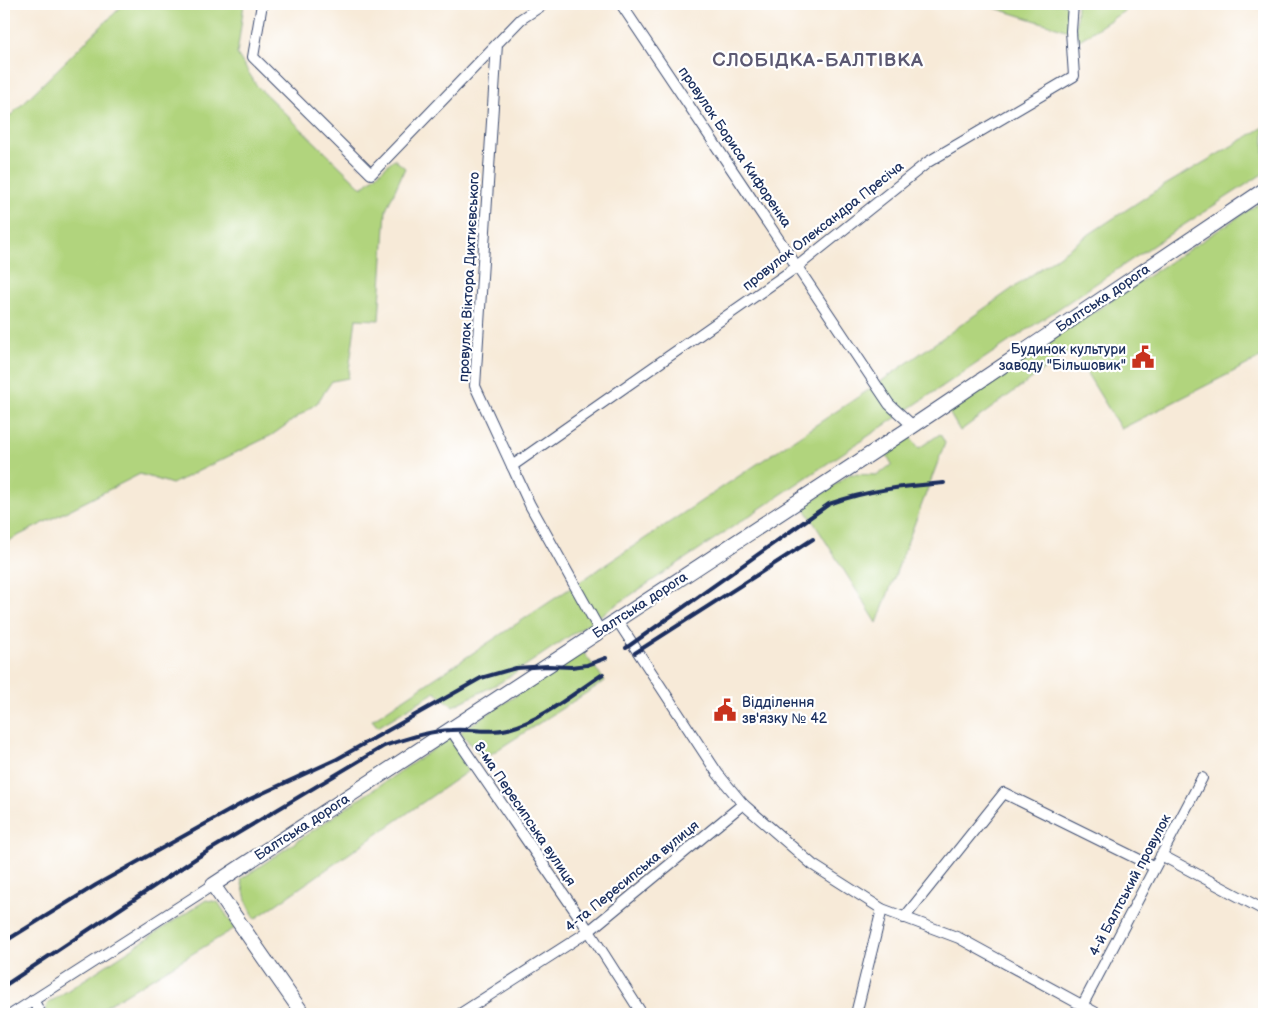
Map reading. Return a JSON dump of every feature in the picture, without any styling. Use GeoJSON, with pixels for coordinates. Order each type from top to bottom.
{"type":"FeatureCollection","features":[{"type":"Feature","properties":{"kind":"main road","name":"Балтська дорога"},"geometry":{"type":"LineString","coordinates":[[213,885],[912,426],[1264,190]]}},
{"type":"Feature","properties":{"kind":"main road"},"geometry":{"type":"LineString","coordinates":[[213,885],[303,1014]]}},
{"type":"Feature","properties":{"kind":"street"},"geometry":{"type":"LineString","coordinates":[[262,4],[253,57],[369,174],[374,173],[521,19],[544,4]]}},
{"type":"Feature","properties":{"kind":"street","name":"провулок Бориса Кифоренка"},"geometry":{"type":"LineString","coordinates":[[621,4],[889,404],[912,426]]}},
{"type":"Feature","properties":{"kind":"street","name":"провулок Олександра Пресіча"},"geometry":{"type":"LineString","coordinates":[[512,466],[798,266],[928,162],[1074,76],[1071,31],[1073,4]]}},
{"type":"Feature","properties":{"kind":"street","name":"провулок Віктора Дихтиєвського"},"geometry":{"type":"LineString","coordinates":[[497,44],[475,386],[530,506],[600,631]]}},
{"type":"Feature","properties":{"kind":"street"},"geometry":{"type":"LineString","coordinates":[[617,620],[718,774],[743,804],[813,865],[882,909],[960,938],[1098,1014]]}},
{"type":"Feature","properties":{"kind":"street","name":"8-ма Пересипська вулиця"},"geometry":{"type":"LineString","coordinates":[[450,730],[589,931],[642,1014]]}},
{"type":"Feature","properties":{"kind":"street","name":"4-й Балтський провулок"},"geometry":{"type":"LineString","coordinates":[[1082,1006],[1202,778]]}},
{"type":"Feature","properties":{"kind":"street"},"geometry":{"type":"LineString","coordinates":[[904,918],[1004,793],[1154,867]]}},
{"type":"Feature","properties":{"kind":"street","name":"4-та Пересипська вулиця"},"geometry":{"type":"LineString","coordinates":[[460,1014],[589,931],[743,804]]}},
{"type":"Feature","properties":{"kind":"street"},"geometry":{"type":"LineString","coordinates":[[1161,854],[1264,910]]}},
{"type":"Feature","properties":{"kind":"street","name":"Балтська дорога"},"geometry":{"type":"LineString","coordinates":[[12,1014],[213,885]]}},
{"type":"Feature","properties":{"kind":"street"},"geometry":{"type":"LineString","coordinates":[[856,1014],[882,909]]}},
{"type":"Feature","properties":{"kind":"street"},"geometry":{"type":"LineString","coordinates":[[33,1000],[41,1014]]}},
{"type":"Feature","properties":{"kind":"green space"},"geometry":{"type":"Polygon","coordinates":[[[124,4],[244,4],[237,54],[257,86],[362,188],[394,159],[405,168],[386,210],[379,320],[356,319],[348,378],[332,381],[317,403],[272,435],[172,484],[140,474],[4,543],[4,122],[124,4]]]}},
{"type":"Feature","properties":{"kind":"green space"},"geometry":{"type":"Polygon","coordinates":[[[982,4],[1071,4],[1069,31],[982,4]]]}},
{"type":"Feature","properties":{"kind":"green space"},"geometry":{"type":"Polygon","coordinates":[[[1077,4],[1135,4],[1075,43],[1077,4]]]}},
{"type":"Feature","properties":{"kind":"green space"},"geometry":{"type":"Polygon","coordinates":[[[1264,127],[1264,173],[501,682],[453,706],[435,692],[378,727],[372,720],[873,387],[1091,233],[1155,191],[1264,127]]]}},
{"type":"Feature","properties":{"kind":"green space"},"geometry":{"type":"Polygon","coordinates":[[[1264,200],[1264,356],[1121,429],[1072,349],[960,431],[947,409],[1264,200]]]}},
{"type":"Feature","properties":{"kind":"green space"},"geometry":{"type":"Polygon","coordinates":[[[907,433],[919,448],[940,434],[945,443],[877,623],[804,507],[850,474],[878,475],[892,464],[883,450],[907,433]]]}},
{"type":"Feature","properties":{"kind":"green space"},"geometry":{"type":"Polygon","coordinates":[[[583,652],[605,681],[483,759],[460,732],[583,652]]]}},
{"type":"Feature","properties":{"kind":"green space"},"geometry":{"type":"Polygon","coordinates":[[[450,738],[468,771],[255,919],[246,900],[241,879],[450,738]]]}},
{"type":"Feature","properties":{"kind":"green space"},"geometry":{"type":"Polygon","coordinates":[[[206,900],[218,902],[235,928],[93,1014],[44,1014],[47,1004],[206,900]]]}},
{"type":"Feature","properties":{"kind":"railway"},"geometry":{"type":"LineString","coordinates":[[626,648],[829,504],[886,489],[944,483]]}},
{"type":"Feature","properties":{"kind":"railway"},"geometry":{"type":"LineString","coordinates":[[635,653],[813,539]]}},
{"type":"Feature","properties":{"kind":"railway"},"geometry":{"type":"LineString","coordinates":[[4,942],[96,885],[250,799],[337,759],[481,678],[516,668],[571,667],[587,665],[606,658]]}},
{"type":"Feature","properties":{"kind":"railway"},"geometry":{"type":"LineString","coordinates":[[4,986],[198,857],[384,746],[434,732],[458,730],[494,731],[521,725],[545,713],[603,674]]}},
{"type":"Feature","properties":{"kind":"place","name":"Будинок культури заводу \"Більшовик\""},"geometry":{"type":"Point","coordinates":[1143,357]}},
{"type":"Feature","properties":{"kind":"place","name":"Відділення зв'язку № 42"},"geometry":{"type":"Point","coordinates":[725,710]}},
{"type":"Feature","properties":{"kind":"district","name":"СЛОБІДКА-БАЛТІВКА"},"geometry":{"type":"Point","coordinates":[818,60]}}]}
